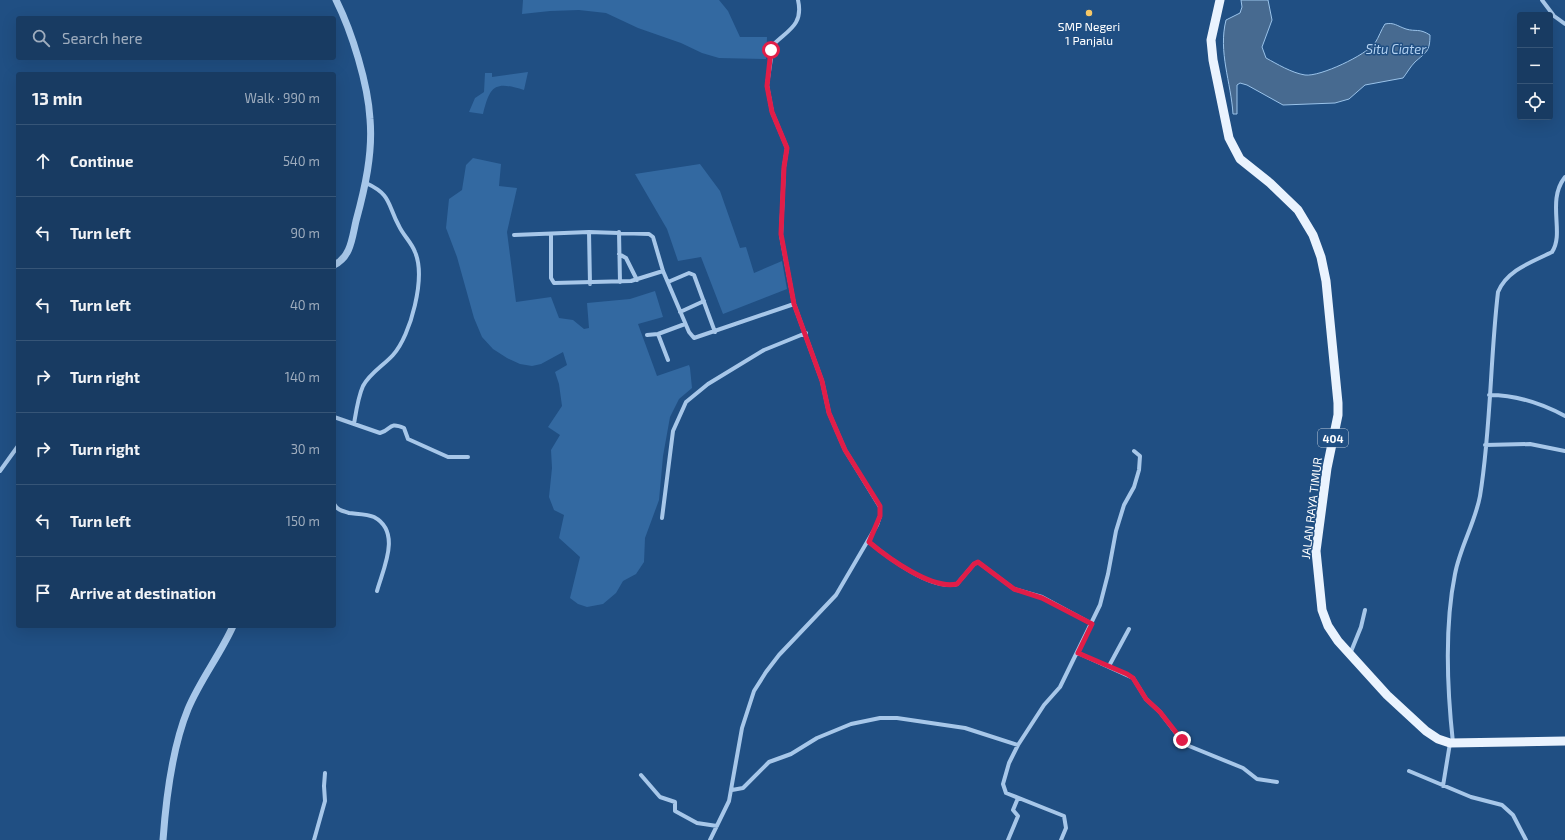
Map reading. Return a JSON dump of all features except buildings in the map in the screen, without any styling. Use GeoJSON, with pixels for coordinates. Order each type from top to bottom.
{"type":"FeatureCollection","features":[{"type":"Feature","properties":{"kind":"main road","name":"JALAN RAYA TIMUR"},"geometry":{"type":"LineString","coordinates":[[1220,0],[1211,40],[1213,60],[1229,138],[1240,159],[1270,183],[1298,210],[1313,236],[1321,257],[1326,281],[1331,322],[1338,415],[1327,468],[1317,544],[1317,577],[1322,610],[1328,626],[1350,654],[1388,695],[1426,731],[1438,739],[1452,742],[1565,741]]}},
{"type":"Feature","properties":{"kind":"street"},"geometry":{"type":"LineString","coordinates":[[336,0],[354,47],[369,109],[370,139],[365,186],[350,248],[345,257],[336,264]]}},
{"type":"Feature","properties":{"kind":"street"},"geometry":{"type":"LineString","coordinates":[[710,840],[730,801],[742,728],[754,691],[779,655],[836,595],[869,542],[880,516],[880,506],[845,450],[829,413],[822,381],[806,333],[794,304],[781,234],[784,167],[787,148],[772,112],[767,86],[773,45],[792,29],[798,15],[798,0]]}},
{"type":"Feature","properties":{"kind":"street"},"geometry":{"type":"LineString","coordinates":[[1542,0],[1554,16],[1565,24]]}},
{"type":"Feature","properties":{"kind":"street"},"geometry":{"type":"LineString","coordinates":[[1443,786],[1452,742],[1448,656],[1450,610],[1455,573],[1480,497],[1498,292],[1504,280],[1521,268],[1552,252],[1555,248],[1557,234],[1556,194],[1565,177]]}},
{"type":"Feature","properties":{"kind":"street"},"geometry":{"type":"LineString","coordinates":[[354,424],[363,386],[372,373],[393,355],[405,336],[417,293],[418,263],[415,252],[398,226],[387,197],[380,190],[365,186]]}},
{"type":"Feature","properties":{"kind":"street"},"geometry":{"type":"LineString","coordinates":[[589,232],[590,284]]}},
{"type":"Feature","properties":{"kind":"street"},"geometry":{"type":"LineString","coordinates":[[514,235],[619,232],[646,233],[651,235],[663,271],[685,324],[690,335],[694,338],[716,332],[794,304]]}},
{"type":"Feature","properties":{"kind":"street"},"geometry":{"type":"LineString","coordinates":[[619,232],[620,282]]}},
{"type":"Feature","properties":{"kind":"street"},"geometry":{"type":"LineString","coordinates":[[551,234],[552,282],[556,284],[590,284],[637,280],[663,271]]}},
{"type":"Feature","properties":{"kind":"street"},"geometry":{"type":"LineString","coordinates":[[619,254],[626,258],[637,280]]}},
{"type":"Feature","properties":{"kind":"street"},"geometry":{"type":"LineString","coordinates":[[668,282],[692,273],[694,275],[716,332]]}},
{"type":"Feature","properties":{"kind":"street"},"geometry":{"type":"LineString","coordinates":[[680,312],[704,301]]}},
{"type":"Feature","properties":{"kind":"street"},"geometry":{"type":"LineString","coordinates":[[647,336],[658,334],[685,324]]}},
{"type":"Feature","properties":{"kind":"street"},"geometry":{"type":"LineString","coordinates":[[662,518],[673,431],[678,415],[686,402],[708,384],[764,350],[806,333]]}},
{"type":"Feature","properties":{"kind":"street"},"geometry":{"type":"LineString","coordinates":[[658,334],[668,360]]}},
{"type":"Feature","properties":{"kind":"street"},"geometry":{"type":"LineString","coordinates":[[1489,396],[1502,395],[1535,401],[1565,416]]}},
{"type":"Feature","properties":{"kind":"street"},"geometry":{"type":"LineString","coordinates":[[336,419],[380,433],[392,425],[396,425],[404,428],[408,439],[445,456],[468,457]]}},
{"type":"Feature","properties":{"kind":"street"},"geometry":{"type":"LineString","coordinates":[[1485,445],[1530,444],[1565,450]]}},
{"type":"Feature","properties":{"kind":"street"},"geometry":{"type":"LineString","coordinates":[[0,471],[16,449]]}},
{"type":"Feature","properties":{"kind":"street"},"geometry":{"type":"LineString","coordinates":[[1061,840],[1066,828],[1064,816],[1004,791],[1002,784],[1009,763],[1018,745],[1044,705],[1060,687],[1078,653],[1100,605],[1122,511],[1134,487],[1138,470],[1140,456],[1134,451]]}},
{"type":"Feature","properties":{"kind":"street"},"geometry":{"type":"LineString","coordinates":[[336,508],[342,511],[374,517],[384,526],[389,537],[389,548],[377,591]]}},
{"type":"Feature","properties":{"kind":"street"},"geometry":{"type":"LineString","coordinates":[[869,542],[901,566],[918,575],[948,586],[957,584],[974,564],[978,562],[1014,589],[1042,598],[1092,624]]}},
{"type":"Feature","properties":{"kind":"street"},"geometry":{"type":"LineString","coordinates":[[1350,654],[1361,627],[1365,610]]}},
{"type":"Feature","properties":{"kind":"street"},"geometry":{"type":"LineString","coordinates":[[163,840],[167,798],[183,722],[197,690],[232,628]]}},
{"type":"Feature","properties":{"kind":"street"},"geometry":{"type":"LineString","coordinates":[[1109,666],[1129,629]]}},
{"type":"Feature","properties":{"kind":"street"},"geometry":{"type":"LineString","coordinates":[[1078,653],[1133,678],[1146,699],[1160,712],[1185,743],[1216,758],[1243,768],[1257,779],[1277,782]]}},
{"type":"Feature","properties":{"kind":"street"},"geometry":{"type":"LineString","coordinates":[[732,790],[743,788],[769,762],[791,754],[818,738],[851,724],[880,718],[898,718],[965,728],[1018,745]]}},
{"type":"Feature","properties":{"kind":"street"},"geometry":{"type":"LineString","coordinates":[[1410,771],[1471,797],[1502,805],[1513,815],[1526,840]]}},
{"type":"Feature","properties":{"kind":"street"},"geometry":{"type":"LineString","coordinates":[[314,840],[325,801],[325,772]]}},
{"type":"Feature","properties":{"kind":"street"},"geometry":{"type":"LineString","coordinates":[[641,775],[660,797],[675,802],[675,812],[697,823],[716,826]]}},
{"type":"Feature","properties":{"kind":"street"},"geometry":{"type":"LineString","coordinates":[[1008,840],[1018,816],[1014,810],[1018,798]]}},
{"type":"Feature","properties":{"kind":"shaded area"},"geometry":{"type":"Polygon","coordinates":[[[523,0],[719,0],[728,11],[740,37],[767,37],[766,59],[719,58],[702,53],[681,43],[638,28],[606,13],[579,10],[522,14],[523,0]]]}},
{"type":"Feature","properties":{"kind":"shaded area"},"geometry":{"type":"Polygon","coordinates":[[[528,72],[524,90],[506,86],[495,88],[491,91],[488,97],[483,114],[469,112],[475,98],[484,92],[485,73],[492,73],[492,77],[528,72]]]}},
{"type":"Feature","properties":{"kind":"shaded area"},"geometry":{"type":"Polygon","coordinates":[[[473,158],[501,164],[499,186],[517,188],[507,232],[516,302],[551,297],[559,318],[573,320],[584,329],[589,328],[587,303],[630,299],[655,291],[663,317],[638,324],[657,376],[689,365],[690,368],[692,388],[679,399],[670,417],[663,456],[659,500],[645,538],[644,562],[636,574],[623,581],[616,593],[603,604],[587,607],[578,604],[570,598],[580,557],[559,538],[564,515],[554,510],[549,497],[552,468],[551,450],[560,435],[548,427],[562,406],[559,384],[555,372],[567,365],[563,352],[541,364],[532,366],[520,364],[493,349],[482,337],[474,318],[457,257],[446,228],[449,199],[462,190],[466,165],[473,158]]]}},
{"type":"Feature","properties":{"kind":"shaded area"},"geometry":{"type":"Polygon","coordinates":[[[700,164],[720,191],[740,248],[746,247],[754,273],[782,261],[787,289],[723,314],[701,257],[678,261],[667,229],[635,174],[700,164]]]}},
{"type":"Feature","properties":{"kind":"water","name":"Situ Ciater"},"geometry":{"type":"Polygon","coordinates":[[[1241,0],[1268,0],[1272,20],[1262,47],[1266,58],[1300,74],[1312,75],[1321,73],[1353,59],[1375,43],[1385,24],[1393,24],[1406,29],[1426,33],[1430,35],[1429,45],[1425,54],[1413,64],[1403,78],[1365,85],[1349,99],[1335,103],[1283,105],[1247,85],[1240,83],[1237,85],[1237,114],[1233,114],[1223,44],[1226,20],[1240,13],[1242,7],[1241,0]]]}},
{"type":"Feature","properties":{"kind":"place","name":"SMP Negeri 1 Panjalu"},"geometry":{"type":"Point","coordinates":[1089,13]}},
{"type":"Feature","properties":{"kind":"route"},"geometry":{"type":"LineString","coordinates":[[771,50],[767,86],[772,112],[780,135],[787,148],[784,167],[781,234],[794,304],[806,333],[822,381],[829,413],[845,450],[880,506],[880,516],[869,542],[901,566],[918,575],[948,586],[957,584],[974,564],[978,562],[1006,585],[1042,598],[1092,624],[1078,653],[1133,678],[1146,699],[1160,712],[1182,740]]}}]}
